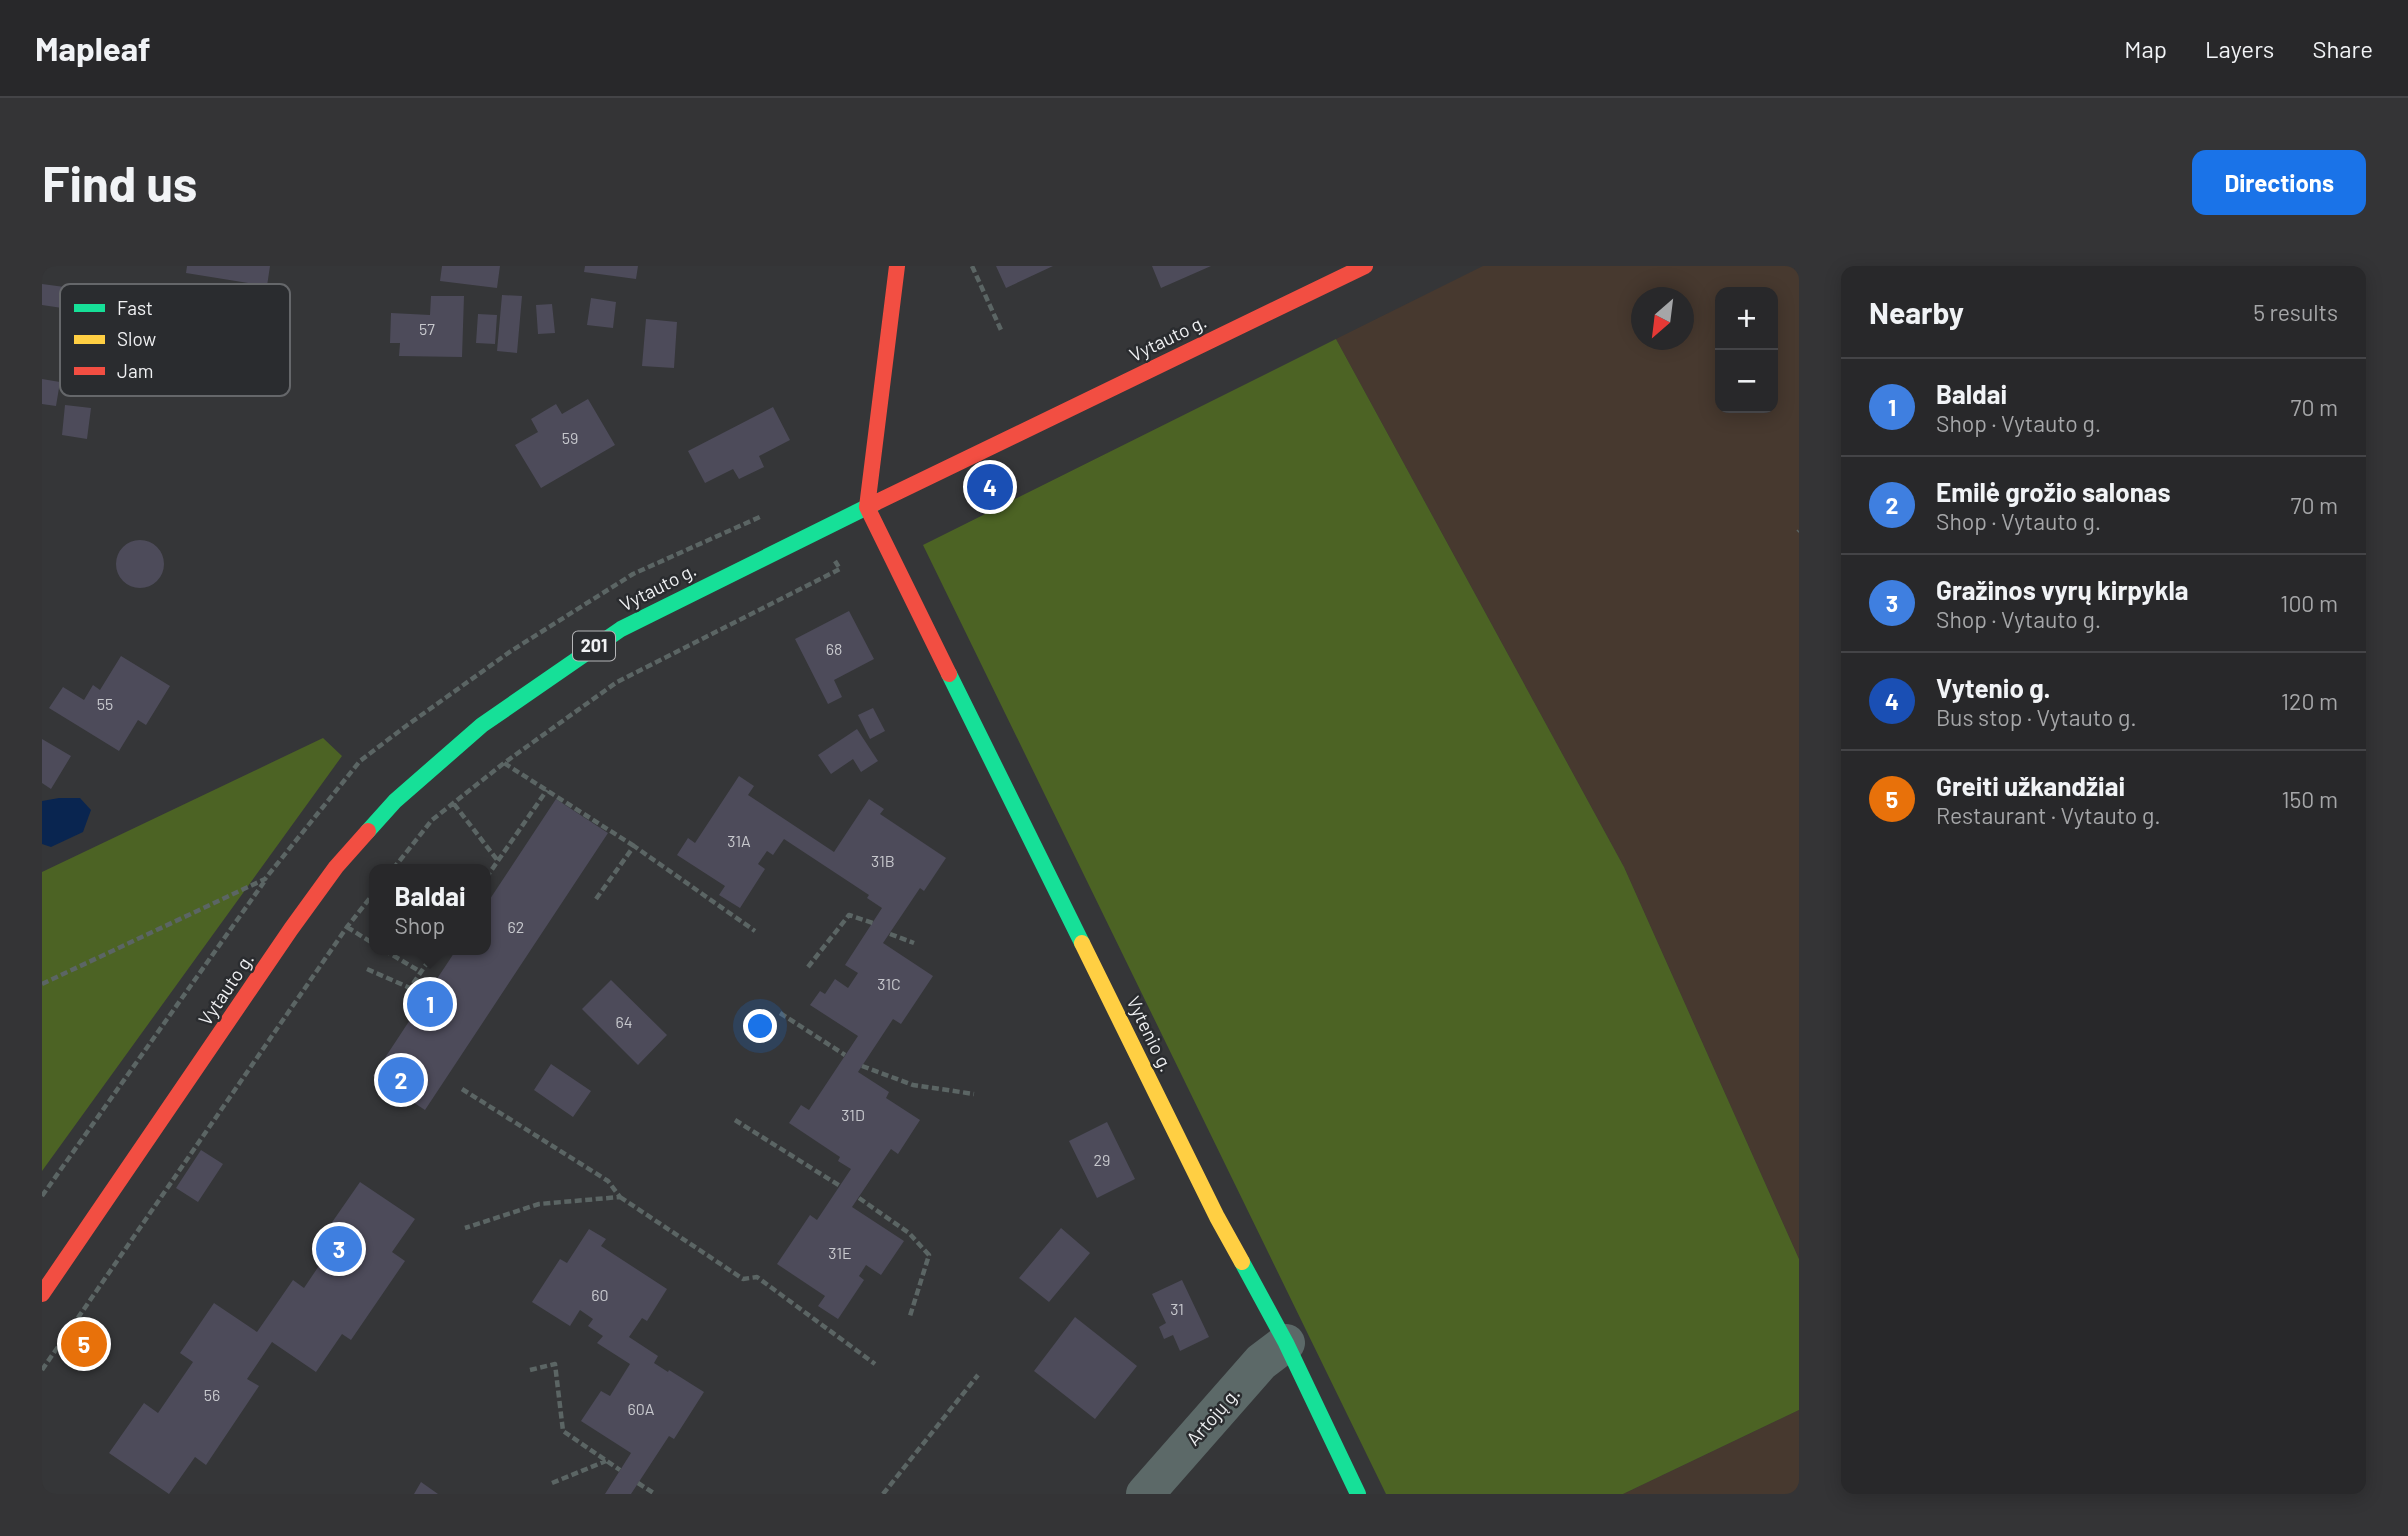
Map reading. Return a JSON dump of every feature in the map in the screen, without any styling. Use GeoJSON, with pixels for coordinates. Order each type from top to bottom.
{"type":"FeatureCollection","features":[{"type":"Feature","properties":{"kind":"main road"},"geometry":{"type":"LineString","coordinates":[[867,507],[897,266]]}},
{"type":"Feature","properties":{"kind":"main road","name":"Vytauto g."},"geometry":{"type":"LineString","coordinates":[[42,1294],[336,867],[395,801],[482,725],[621,629],[817,531],[1365,266]]}},
{"type":"Feature","properties":{"kind":"main road","name":"Vytenio g."},"geometry":{"type":"LineString","coordinates":[[867,507],[1217,1217],[1286,1343],[1358,1494]]}},
{"type":"Feature","properties":{"kind":"street","name":"Artojų g."},"geometry":{"type":"LineString","coordinates":[[1145,1494],[1261,1362],[1286,1343]]}},
{"type":"Feature","properties":{"kind":"path"},"geometry":{"type":"LineString","coordinates":[[972,266],[1001,330]]}},
{"type":"Feature","properties":{"kind":"path"},"geometry":{"type":"LineString","coordinates":[[397,864],[432,820],[504,763],[617,682],[839,569],[817,531]]}},
{"type":"Feature","properties":{"kind":"path"},"geometry":{"type":"LineString","coordinates":[[504,763],[634,846],[755,932]]}},
{"type":"Feature","properties":{"kind":"path"},"geometry":{"type":"LineString","coordinates":[[491,871],[547,790]]}},
{"type":"Feature","properties":{"kind":"path"},"geometry":{"type":"LineString","coordinates":[[453,803],[498,861]]}},
{"type":"Feature","properties":{"kind":"path"},"geometry":{"type":"LineString","coordinates":[[596,899],[634,846]]}},
{"type":"Feature","properties":{"kind":"path"},"geometry":{"type":"LineString","coordinates":[[42,1196],[265,879]]}},
{"type":"Feature","properties":{"kind":"path"},"geometry":{"type":"LineString","coordinates":[[42,1370],[369,898]]}},
{"type":"Feature","properties":{"kind":"path"},"geometry":{"type":"LineString","coordinates":[[808,967],[849,915],[873,923]]}},
{"type":"Feature","properties":{"kind":"path"},"geometry":{"type":"LineString","coordinates":[[347,927],[369,941]]}},
{"type":"Feature","properties":{"kind":"path"},"geometry":{"type":"LineString","coordinates":[[890,934],[914,943]]}},
{"type":"Feature","properties":{"kind":"path"},"geometry":{"type":"LineString","coordinates":[[392,955],[421,972]]}},
{"type":"Feature","properties":{"kind":"path"},"geometry":{"type":"LineString","coordinates":[[367,969],[410,988],[433,955]]}},
{"type":"Feature","properties":{"kind":"path"},"geometry":{"type":"LineString","coordinates":[[780,1013],[845,1055]]}},
{"type":"Feature","properties":{"kind":"path"},"geometry":{"type":"LineString","coordinates":[[862,1066],[913,1085],[974,1094]]}},
{"type":"Feature","properties":{"kind":"path"},"geometry":{"type":"LineString","coordinates":[[462,1089],[608,1181],[620,1197],[743,1279],[757,1277],[875,1364]]}},
{"type":"Feature","properties":{"kind":"path"},"geometry":{"type":"LineString","coordinates":[[735,1120],[840,1186]]}},
{"type":"Feature","properties":{"kind":"path"},"geometry":{"type":"LineString","coordinates":[[465,1228],[539,1204],[620,1197]]}},
{"type":"Feature","properties":{"kind":"path"},"geometry":{"type":"LineString","coordinates":[[859,1198],[909,1233],[929,1255],[911,1316]]}},
{"type":"Feature","properties":{"kind":"path"},"geometry":{"type":"LineString","coordinates":[[530,1370],[555,1364],[563,1431],[620,1470]]}},
{"type":"Feature","properties":{"kind":"path"},"geometry":{"type":"LineString","coordinates":[[883,1494],[978,1375]]}},
{"type":"Feature","properties":{"kind":"path"},"geometry":{"type":"LineString","coordinates":[[552,1483],[607,1461]]}},
{"type":"Feature","properties":{"kind":"path"},"geometry":{"type":"LineString","coordinates":[[638,1483],[655,1494]]}},
{"type":"Feature","properties":{"kind":"shaded area"},"geometry":{"type":"Polygon","coordinates":[[[1483,266],[1799,266],[1799,1259],[1624,867],[1336,339],[1483,266]]]}},
{"type":"Feature","properties":{"kind":"shaded area"},"geometry":{"type":"Polygon","coordinates":[[[1799,1410],[1799,1494],[1623,1494],[1799,1410]]]}},
{"type":"Feature","properties":{"kind":"green space"},"geometry":{"type":"Polygon","coordinates":[[[1336,339],[1624,867],[1799,1259],[1799,1410],[1623,1494],[1386,1494],[923,545],[1336,339]]]}},
{"type":"Feature","properties":{"kind":"green space"},"geometry":{"type":"Polygon","coordinates":[[[323,738],[342,756],[42,1171],[42,872],[323,738]]]}},
{"type":"Feature","properties":{"kind":"water"},"geometry":{"type":"Polygon","coordinates":[[[80,798],[91,810],[83,832],[51,847],[42,844],[42,801],[80,798]]]}},
{"type":"Feature","properties":{"kind":"building"},"geometry":{"type":"Polygon","coordinates":[[[187,266],[270,266],[267,284],[186,273],[187,266]]]}},
{"type":"Feature","properties":{"kind":"building"},"geometry":{"type":"Polygon","coordinates":[[[442,266],[500,266],[497,288],[440,281],[442,266]]]}},
{"type":"Feature","properties":{"kind":"building"},"geometry":{"type":"Polygon","coordinates":[[[585,266],[638,266],[636,279],[584,272],[585,266]]]}},
{"type":"Feature","properties":{"kind":"building"},"geometry":{"type":"Polygon","coordinates":[[[996,266],[1053,266],[1006,288],[996,266]]]}},
{"type":"Feature","properties":{"kind":"building"},"geometry":{"type":"Polygon","coordinates":[[[1152,266],[1211,266],[1161,288],[1152,266]]]}},
{"type":"Feature","properties":{"kind":"building"},"geometry":{"type":"Polygon","coordinates":[[[42,284],[60,286],[60,308],[42,305],[42,284]]]}},
{"type":"Feature","properties":{"kind":"building"},"geometry":{"type":"Polygon","coordinates":[[[502,295],[522,296],[517,353],[497,351],[502,295]]]}},
{"type":"Feature","properties":{"kind":"building"},"geometry":{"type":"Polygon","coordinates":[[[431,296],[464,296],[462,357],[399,356],[400,343],[390,343],[391,313],[430,315],[431,296]]]}},
{"type":"Feature","properties":{"kind":"building"},"geometry":{"type":"Polygon","coordinates":[[[591,298],[616,302],[613,328],[587,325],[591,298]]]}},
{"type":"Feature","properties":{"kind":"building"},"geometry":{"type":"Polygon","coordinates":[[[552,304],[555,333],[538,334],[536,305],[552,304]]]}},
{"type":"Feature","properties":{"kind":"building"},"geometry":{"type":"Polygon","coordinates":[[[478,314],[497,315],[495,344],[476,343],[478,314]]]}},
{"type":"Feature","properties":{"kind":"building"},"geometry":{"type":"Polygon","coordinates":[[[646,319],[677,322],[674,368],[642,366],[646,319]]]}},
{"type":"Feature","properties":{"kind":"building"},"geometry":{"type":"Polygon","coordinates":[[[42,379],[60,382],[56,406],[42,404],[42,379]]]}},
{"type":"Feature","properties":{"kind":"building"},"geometry":{"type":"Polygon","coordinates":[[[588,399],[615,445],[541,488],[515,445],[538,432],[531,419],[556,404],[562,414],[588,399]]]}},
{"type":"Feature","properties":{"kind":"building"},"geometry":{"type":"Polygon","coordinates":[[[65,405],[91,408],[87,439],[62,435],[65,405]]]}},
{"type":"Feature","properties":{"kind":"building"},"geometry":{"type":"Polygon","coordinates":[[[773,407],[790,440],[759,456],[764,467],[739,479],[733,469],[705,483],[688,451],[773,407]]]}},
{"type":"Feature","properties":{"kind":"building"},"geometry":{"type":"Polygon","coordinates":[[[140,540],[157,547],[164,564],[157,581],[140,588],[123,581],[116,564],[123,547],[140,540]]]}},
{"type":"Feature","properties":{"kind":"building"},"geometry":{"type":"Polygon","coordinates":[[[849,611],[874,659],[834,680],[842,697],[828,704],[795,639],[849,611]]]}},
{"type":"Feature","properties":{"kind":"building"},"geometry":{"type":"Polygon","coordinates":[[[121,656],[170,686],[146,725],[138,720],[119,751],[49,708],[63,687],[84,700],[93,685],[100,690],[121,656]]]}},
{"type":"Feature","properties":{"kind":"building"},"geometry":{"type":"Polygon","coordinates":[[[873,708],[885,731],[870,739],[858,715],[873,708]]]}},
{"type":"Feature","properties":{"kind":"building"},"geometry":{"type":"Polygon","coordinates":[[[857,729],[878,761],[861,772],[853,759],[831,774],[818,755],[857,729]]]}},
{"type":"Feature","properties":{"kind":"building"},"geometry":{"type":"Polygon","coordinates":[[[42,739],[71,756],[51,789],[42,783],[42,739]]]}},
{"type":"Feature","properties":{"kind":"building"},"geometry":{"type":"Polygon","coordinates":[[[739,776],[754,786],[748,795],[834,852],[869,799],[884,809],[880,814],[946,858],[924,891],[920,888],[883,943],[933,976],[901,1024],[893,1019],[858,1072],[889,1092],[886,1098],[920,1120],[898,1154],[891,1149],[852,1207],[904,1241],[881,1275],[866,1265],[859,1276],[864,1280],[838,1319],[818,1306],[825,1296],[777,1264],[810,1215],[817,1220],[851,1169],[838,1161],[840,1157],[789,1123],[801,1105],[809,1110],[858,1036],[810,1005],[820,991],[825,994],[835,979],[848,988],[858,973],[845,965],[882,908],[867,898],[869,895],[784,839],[773,855],[767,851],[758,864],[765,869],[740,908],[719,895],[725,886],[677,855],[688,838],[695,843],[739,776]]]}},
{"type":"Feature","properties":{"kind":"building"},"geometry":{"type":"Polygon","coordinates":[[[556,799],[608,833],[425,1110],[373,1076],[453,955],[491,955],[491,897],[556,799]]]}},
{"type":"Feature","properties":{"kind":"building"},"geometry":{"type":"Polygon","coordinates":[[[611,980],[667,1035],[638,1065],[582,1009],[611,980]]]}},
{"type":"Feature","properties":{"kind":"building"},"geometry":{"type":"Polygon","coordinates":[[[551,1064],[591,1091],[573,1117],[534,1090],[551,1064]]]}},
{"type":"Feature","properties":{"kind":"building"},"geometry":{"type":"Polygon","coordinates":[[[1107,1122],[1135,1179],[1097,1198],[1069,1141],[1107,1122]]]}},
{"type":"Feature","properties":{"kind":"building"},"geometry":{"type":"Polygon","coordinates":[[[201,1150],[223,1164],[198,1202],[176,1188],[201,1150]]]}},
{"type":"Feature","properties":{"kind":"building"},"geometry":{"type":"Polygon","coordinates":[[[360,1182],[415,1219],[392,1252],[405,1261],[351,1340],[342,1334],[316,1372],[272,1342],[247,1379],[259,1386],[206,1465],[195,1457],[169,1494],[109,1453],[144,1403],[158,1413],[193,1362],[180,1353],[214,1303],[257,1332],[293,1280],[304,1288],[337,1239],[326,1231],[360,1182]]]}},
{"type":"Feature","properties":{"kind":"building"},"geometry":{"type":"Polygon","coordinates":[[[1061,1228],[1090,1253],[1049,1302],[1019,1278],[1061,1228]]]}},
{"type":"Feature","properties":{"kind":"building"},"geometry":{"type":"Polygon","coordinates":[[[589,1229],[606,1239],[601,1246],[667,1289],[647,1321],[642,1318],[629,1337],[658,1356],[654,1363],[704,1392],[674,1439],[669,1436],[631,1494],[605,1494],[631,1453],[581,1421],[601,1391],[610,1396],[630,1364],[597,1343],[603,1336],[588,1326],[593,1319],[580,1310],[570,1326],[532,1302],[560,1259],[567,1263],[589,1229]]]}},
{"type":"Feature","properties":{"kind":"building"},"geometry":{"type":"Polygon","coordinates":[[[1182,1280],[1209,1337],[1180,1351],[1173,1335],[1164,1339],[1159,1327],[1166,1323],[1152,1294],[1182,1280]]]}},
{"type":"Feature","properties":{"kind":"building"},"geometry":{"type":"Polygon","coordinates":[[[1075,1317],[1137,1366],[1095,1419],[1034,1371],[1075,1317]]]}},
{"type":"Feature","properties":{"kind":"building"},"geometry":{"type":"Polygon","coordinates":[[[89,1321],[104,1332],[79,1368],[64,1357],[89,1321]]]}},
{"type":"Feature","properties":{"kind":"building"},"geometry":{"type":"Polygon","coordinates":[[[421,1482],[438,1494],[414,1494],[421,1482]]]}},
{"type":"Feature","properties":{"kind":"traffic: fast"},"geometry":{"type":"LineString","coordinates":[[368,831],[395,801],[482,725],[621,629],[875,503]]}},
{"type":"Feature","properties":{"kind":"traffic: fast"},"geometry":{"type":"LineString","coordinates":[[949,674],[1082,943]]}},
{"type":"Feature","properties":{"kind":"traffic: fast"},"geometry":{"type":"LineString","coordinates":[[1242,1262],[1286,1343],[1358,1494]]}},
{"type":"Feature","properties":{"kind":"traffic: slow"},"geometry":{"type":"LineString","coordinates":[[1082,943],[1217,1217],[1242,1262]]}},
{"type":"Feature","properties":{"kind":"traffic: jam"},"geometry":{"type":"LineString","coordinates":[[897,266],[867,507],[949,674]]}},
{"type":"Feature","properties":{"kind":"traffic: jam"},"geometry":{"type":"LineString","coordinates":[[875,503],[1365,266]]}},
{"type":"Feature","properties":{"kind":"traffic: jam"},"geometry":{"type":"LineString","coordinates":[[42,1294],[291,929],[336,867],[368,831]]}},
{"type":"Feature","properties":{"kind":"place","name":"Vytenio g."},"geometry":{"type":"Point","coordinates":[990,487]}},
{"type":"Feature","properties":{"kind":"place","name":"Baldai"},"geometry":{"type":"Point","coordinates":[430,1004]}},
{"type":"Feature","properties":{"kind":"place","name":"Emilė grožio salonas"},"geometry":{"type":"Point","coordinates":[401,1080]}},
{"type":"Feature","properties":{"kind":"place","name":"Gražinos vyrų kirpykla"},"geometry":{"type":"Point","coordinates":[339,1249]}},
{"type":"Feature","properties":{"kind":"place","name":"Greiti užkandžiai"},"geometry":{"type":"Point","coordinates":[84,1344]}}]}
